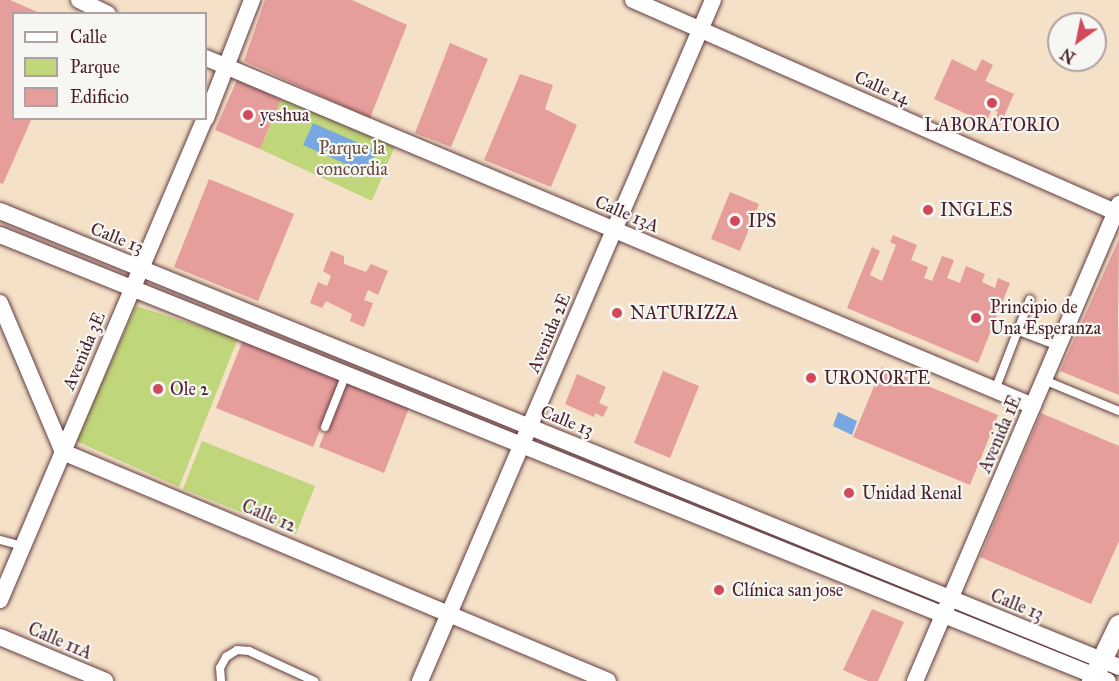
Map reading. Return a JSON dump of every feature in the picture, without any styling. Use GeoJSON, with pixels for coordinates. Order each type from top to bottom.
{"type":"FeatureCollection","features":[{"type":"Feature","properties":{"kind":"street"},"geometry":{"type":"LineString","coordinates":[[78,0],[104,12]]}},
{"type":"Feature","properties":{"kind":"street","name":"Avenida 3E"},"geometry":{"type":"LineString","coordinates":[[207,113],[227,68],[252,0]]}},
{"type":"Feature","properties":{"kind":"street","name":"Calle 14"},"geometry":{"type":"LineString","coordinates":[[633,0],[1117,208]]}},
{"type":"Feature","properties":{"kind":"street","name":"Avenida 2E"},"geometry":{"type":"LineString","coordinates":[[420,681],[713,0]]}},
{"type":"Feature","properties":{"kind":"street","name":"Calle 13A"},"geometry":{"type":"LineString","coordinates":[[207,58],[1033,406]]}},
{"type":"Feature","properties":{"kind":"street","name":"Avenida 3E"},"geometry":{"type":"LineString","coordinates":[[0,600],[204,120]]}},
{"type":"Feature","properties":{"kind":"street","name":"Avenida 1E"},"geometry":{"type":"LineString","coordinates":[[915,681],[1117,208]]}},
{"type":"Feature","properties":{"kind":"street","name":"Calle 13"},"geometry":{"type":"LineString","coordinates":[[0,211],[951,599],[1103,673]]}},
{"type":"Feature","properties":{"kind":"street","name":"Calle 13"},"geometry":{"type":"LineString","coordinates":[[0,235],[943,615],[1103,673]]}},
{"type":"Feature","properties":{"kind":"street"},"geometry":{"type":"LineString","coordinates":[[0,303],[63,452]]}},
{"type":"Feature","properties":{"kind":"street","name":"Calle 12"},"geometry":{"type":"LineString","coordinates":[[63,452],[608,681]]}},
{"type":"Feature","properties":{"kind":"street"},"geometry":{"type":"LineString","coordinates":[[1103,673],[1119,625]]}},
{"type":"Feature","properties":{"kind":"street","name":"Calle 11A"},"geometry":{"type":"LineString","coordinates":[[0,638],[105,681]]}},
{"type":"Feature","properties":{"kind":"lane"},"geometry":{"type":"LineString","coordinates":[[995,390],[1030,299]]}},
{"type":"Feature","properties":{"kind":"lane"},"geometry":{"type":"LineString","coordinates":[[1019,331],[1058,346]]}},
{"type":"Feature","properties":{"kind":"lane"},"geometry":{"type":"LineString","coordinates":[[325,427],[346,374]]}},
{"type":"Feature","properties":{"kind":"lane"},"geometry":{"type":"LineString","coordinates":[[1044,380],[1119,411]]}},
{"type":"Feature","properties":{"kind":"lane"},"geometry":{"type":"LineString","coordinates":[[0,540],[23,546]]}},
{"type":"Feature","properties":{"kind":"lane"},"geometry":{"type":"LineString","coordinates":[[221,681],[220,668],[226,657],[237,650],[249,651],[314,681]]}},
{"type":"Feature","properties":{"kind":"green space","name":"Parque la concordia"},"geometry":{"type":"Polygon","coordinates":[[[281,99],[395,146],[372,201],[260,149],[281,99]]]}},
{"type":"Feature","properties":{"kind":"green space","name":"Ole 2"},"geometry":{"type":"Polygon","coordinates":[[[136,306],[238,338],[179,487],[76,441],[136,306]]]}},
{"type":"Feature","properties":{"kind":"green space","name":"Ole 2"},"geometry":{"type":"Polygon","coordinates":[[[202,441],[315,486],[296,534],[183,489],[202,441]]]}},
{"type":"Feature","properties":{"kind":"water"},"geometry":{"type":"Polygon","coordinates":[[[313,123],[377,151],[366,173],[303,145],[313,123]]]}},
{"type":"Feature","properties":{"kind":"water"},"geometry":{"type":"Polygon","coordinates":[[[838,412],[857,421],[852,435],[833,426],[838,412]]]}},
{"type":"Feature","properties":{"kind":"building"},"geometry":{"type":"Polygon","coordinates":[[[0,0],[10,0],[37,12],[12,12],[12,120],[31,120],[3,184],[0,183],[0,0]]]}},
{"type":"Feature","properties":{"kind":"building"},"geometry":{"type":"Polygon","coordinates":[[[265,0],[352,0],[407,25],[370,118],[244,61],[265,0]]]}},
{"type":"Feature","properties":{"kind":"building"},"geometry":{"type":"Polygon","coordinates":[[[450,43],[488,59],[451,147],[415,133],[450,43]]]}},
{"type":"Feature","properties":{"kind":"building"},"geometry":{"type":"Polygon","coordinates":[[[952,59],[976,71],[982,59],[993,65],[985,81],[1014,94],[997,132],[991,129],[998,112],[992,109],[986,123],[934,99],[952,59]]]}},
{"type":"Feature","properties":{"kind":"building"},"geometry":{"type":"Polygon","coordinates":[[[520,74],[553,85],[545,109],[577,125],[551,187],[484,160],[520,74]]]}},
{"type":"Feature","properties":{"kind":"building","name":"yeshua"},"geometry":{"type":"Polygon","coordinates":[[[237,80],[281,99],[260,149],[215,130],[237,80]]]}},
{"type":"Feature","properties":{"kind":"building"},"geometry":{"type":"Polygon","coordinates":[[[209,179],[294,214],[258,301],[174,267],[209,179]]]}},
{"type":"Feature","properties":{"kind":"building","name":"IPS"},"geometry":{"type":"Polygon","coordinates":[[[730,192],[759,204],[740,251],[711,239],[730,192]]]}},
{"type":"Feature","properties":{"kind":"building"},"geometry":{"type":"Polygon","coordinates":[[[893,235],[917,245],[911,260],[928,267],[924,278],[932,281],[942,256],[954,260],[947,278],[960,283],[966,266],[985,274],[982,282],[995,288],[998,278],[1010,283],[978,363],[847,308],[872,247],[880,251],[870,275],[882,281],[896,245],[890,242],[893,235]]]}},
{"type":"Feature","properties":{"kind":"building"},"geometry":{"type":"Polygon","coordinates":[[[1119,239],[1118,317],[1119,395],[1060,371],[1119,239]]]}},
{"type":"Feature","properties":{"kind":"building"},"geometry":{"type":"Polygon","coordinates":[[[331,251],[344,256],[344,264],[366,272],[371,264],[388,271],[378,295],[368,290],[364,300],[373,303],[364,327],[350,321],[352,314],[326,301],[322,308],[310,303],[318,282],[327,286],[331,276],[323,271],[331,251]]]}},
{"type":"Feature","properties":{"kind":"building"},"geometry":{"type":"Polygon","coordinates":[[[243,340],[341,379],[313,447],[216,408],[243,340]]]}},
{"type":"Feature","properties":{"kind":"building"},"geometry":{"type":"Polygon","coordinates":[[[882,367],[998,415],[970,485],[853,437],[882,367]]]}},
{"type":"Feature","properties":{"kind":"building"},"geometry":{"type":"Polygon","coordinates":[[[663,371],[699,386],[670,458],[634,443],[663,371]]]}},
{"type":"Feature","properties":{"kind":"building"},"geometry":{"type":"Polygon","coordinates":[[[577,374],[606,387],[599,403],[608,407],[603,417],[595,413],[594,417],[565,404],[577,374]]]}},
{"type":"Feature","properties":{"kind":"building"},"geometry":{"type":"Polygon","coordinates":[[[345,382],[409,408],[384,473],[319,447],[345,382]]]}},
{"type":"Feature","properties":{"kind":"building"},"geometry":{"type":"Polygon","coordinates":[[[1041,413],[1119,446],[1119,541],[1091,604],[980,557],[1041,413]]]}},
{"type":"Feature","properties":{"kind":"building"},"geometry":{"type":"Polygon","coordinates":[[[872,609],[904,622],[878,681],[868,681],[843,670],[872,609]]]}},
{"type":"Feature","properties":{"kind":"place","name":"LABORATORIO"},"geometry":{"type":"Point","coordinates":[992,103]}},
{"type":"Feature","properties":{"kind":"place","name":"yeshua"},"geometry":{"type":"Point","coordinates":[248,115]}},
{"type":"Feature","properties":{"kind":"place","name":"INGLES"},"geometry":{"type":"Point","coordinates":[928,210]}},
{"type":"Feature","properties":{"kind":"place","name":"IPS"},"geometry":{"type":"Point","coordinates":[735,221]}},
{"type":"Feature","properties":{"kind":"place","name":"NATURIZZA"},"geometry":{"type":"Point","coordinates":[617,313]}},
{"type":"Feature","properties":{"kind":"place","name":"Principio de Una Esperanza"},"geometry":{"type":"Point","coordinates":[976,318]}},
{"type":"Feature","properties":{"kind":"place","name":"URONORTE"},"geometry":{"type":"Point","coordinates":[811,378]}},
{"type":"Feature","properties":{"kind":"place","name":"Ole 2"},"geometry":{"type":"Point","coordinates":[158,389]}},
{"type":"Feature","properties":{"kind":"place","name":"Unidad Renal"},"geometry":{"type":"Point","coordinates":[849,493]}},
{"type":"Feature","properties":{"kind":"place","name":"Clínica san jose"},"geometry":{"type":"Point","coordinates":[719,590]}}]}
